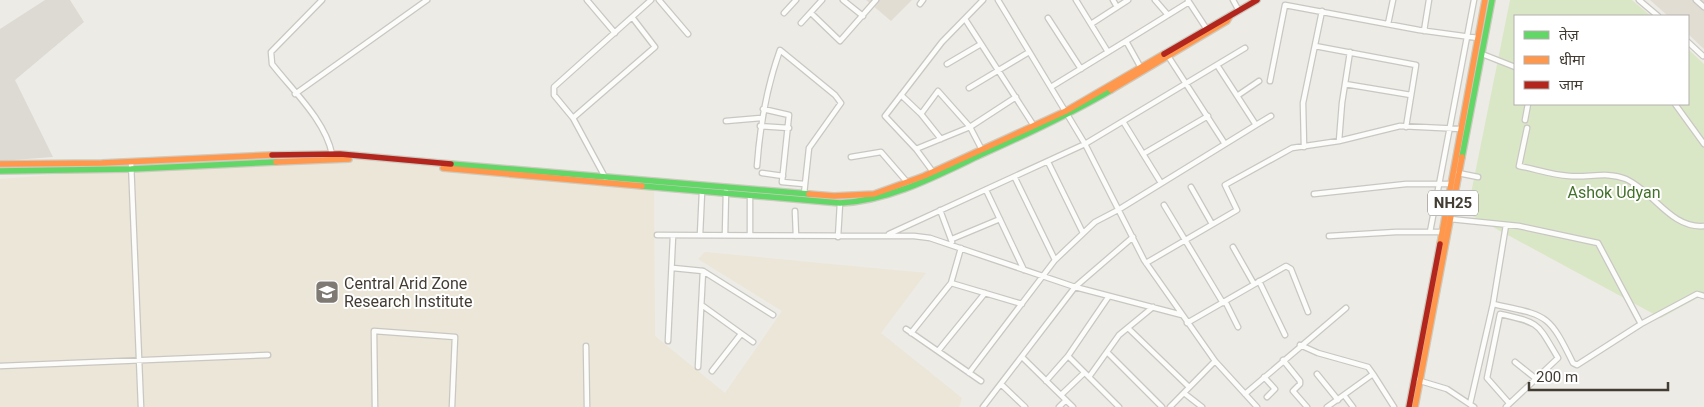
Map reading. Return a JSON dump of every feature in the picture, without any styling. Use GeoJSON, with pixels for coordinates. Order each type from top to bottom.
{"type":"FeatureCollection","features":[{"type":"Feature","properties":{"kind":"main road"},"geometry":{"type":"LineString","coordinates":[[0,164],[131,166],[288,154],[332,154],[726,191],[863,196],[933,172],[1067,113],[1206,28],[1231,16],[1257,0]]}},
{"type":"Feature","properties":{"kind":"main road","name":"NH25"},"geometry":{"type":"LineString","coordinates":[[1415,407],[1416,380],[1441,232],[1485,0]]}},
{"type":"Feature","properties":{"kind":"main road","name":"NH25"},"geometry":{"type":"LineString","coordinates":[[1409,407],[1450,219],[1492,0]]}},
{"type":"Feature","properties":{"kind":"main road"},"geometry":{"type":"LineString","coordinates":[[0,171],[345,158],[702,192],[726,191],[750,196],[840,203],[865,202],[891,194],[1067,113],[1168,56],[1227,21],[1231,16]]}},
{"type":"Feature","properties":{"kind":"street"},"geometry":{"type":"LineString","coordinates":[[322,0],[271,52],[272,64],[329,141],[332,154]]}},
{"type":"Feature","properties":{"kind":"street"},"geometry":{"type":"LineString","coordinates":[[295,94],[427,0]]}},
{"type":"Feature","properties":{"kind":"street"},"geometry":{"type":"LineString","coordinates":[[586,0],[614,33]]}},
{"type":"Feature","properties":{"kind":"street"},"geometry":{"type":"LineString","coordinates":[[606,179],[573,118],[554,95],[554,87],[652,0]]}},
{"type":"Feature","properties":{"kind":"street"},"geometry":{"type":"LineString","coordinates":[[659,0],[688,34]]}},
{"type":"Feature","properties":{"kind":"street"},"geometry":{"type":"LineString","coordinates":[[784,13],[796,0]]}},
{"type":"Feature","properties":{"kind":"street"},"geometry":{"type":"LineString","coordinates":[[801,23],[822,0]]}},
{"type":"Feature","properties":{"kind":"street"},"geometry":{"type":"LineString","coordinates":[[844,0],[863,16]]}},
{"type":"Feature","properties":{"kind":"street"},"geometry":{"type":"LineString","coordinates":[[810,13],[840,41],[876,0]]}},
{"type":"Feature","properties":{"kind":"street"},"geometry":{"type":"LineString","coordinates":[[933,172],[916,149],[885,116],[942,42],[983,0]]}},
{"type":"Feature","properties":{"kind":"street"},"geometry":{"type":"LineString","coordinates":[[998,0],[1085,144],[1146,263],[1215,361],[1257,407]]}},
{"type":"Feature","properties":{"kind":"street"},"geometry":{"type":"LineString","coordinates":[[1076,0],[1108,52]]}},
{"type":"Feature","properties":{"kind":"street"},"geometry":{"type":"LineString","coordinates":[[1113,0],[1117,7]]}},
{"type":"Feature","properties":{"kind":"street"},"geometry":{"type":"LineString","coordinates":[[1091,24],[1128,0]]}},
{"type":"Feature","properties":{"kind":"street"},"geometry":{"type":"LineString","coordinates":[[1155,0],[1168,15]]}},
{"type":"Feature","properties":{"kind":"street"},"geometry":{"type":"LineString","coordinates":[[1233,0],[1239,11]]}},
{"type":"Feature","properties":{"kind":"street"},"geometry":{"type":"LineString","coordinates":[[1270,81],[1285,5],[1282,0]]}},
{"type":"Feature","properties":{"kind":"street"},"geometry":{"type":"LineString","coordinates":[[1388,24],[1393,0]]}},
{"type":"Feature","properties":{"kind":"street"},"geometry":{"type":"LineString","coordinates":[[1424,31],[1429,0]]}},
{"type":"Feature","properties":{"kind":"street"},"geometry":{"type":"LineString","coordinates":[[1430,232],[1474,0]]}},
{"type":"Feature","properties":{"kind":"street"},"geometry":{"type":"LineString","coordinates":[[1640,0],[1657,15]]}},
{"type":"Feature","properties":{"kind":"street"},"geometry":{"type":"LineString","coordinates":[[1696,0],[1704,7]]}},
{"type":"Feature","properties":{"kind":"street"},"geometry":{"type":"LineString","coordinates":[[1051,87],[1188,1],[1206,28]]}},
{"type":"Feature","properties":{"kind":"street"},"geometry":{"type":"LineString","coordinates":[[1285,5],[1424,31],[1478,38]]}},
{"type":"Feature","properties":{"kind":"street"},"geometry":{"type":"LineString","coordinates":[[1304,147],[1304,103],[1322,11]]}},
{"type":"Feature","properties":{"kind":"street"},"geometry":{"type":"LineString","coordinates":[[573,118],[655,47],[632,17]]}},
{"type":"Feature","properties":{"kind":"street"},"geometry":{"type":"LineString","coordinates":[[1048,18],[1081,69]]}},
{"type":"Feature","properties":{"kind":"street"},"geometry":{"type":"LineString","coordinates":[[965,19],[1034,126]]}},
{"type":"Feature","properties":{"kind":"street"},"geometry":{"type":"LineString","coordinates":[[1126,41],[1141,68]]}},
{"type":"Feature","properties":{"kind":"street"},"geometry":{"type":"LineString","coordinates":[[1689,43],[1704,56]]}},
{"type":"Feature","properties":{"kind":"street"},"geometry":{"type":"LineString","coordinates":[[947,64],[981,44]]}},
{"type":"Feature","properties":{"kind":"street"},"geometry":{"type":"LineString","coordinates":[[1315,46],[1414,64],[1416,67],[1406,127]]}},
{"type":"Feature","properties":{"kind":"street"},"geometry":{"type":"LineString","coordinates":[[888,235],[940,210],[1015,178],[1085,144],[1124,123],[1245,48]]}},
{"type":"Feature","properties":{"kind":"street"},"geometry":{"type":"LineString","coordinates":[[757,166],[761,118],[769,82],[780,50],[835,95],[841,103],[809,148],[804,194]]}},
{"type":"Feature","properties":{"kind":"street"},"geometry":{"type":"LineString","coordinates":[[969,88],[1029,52]]}},
{"type":"Feature","properties":{"kind":"street"},"geometry":{"type":"LineString","coordinates":[[1340,141],[1350,52]]}},
{"type":"Feature","properties":{"kind":"street"},"geometry":{"type":"LineString","coordinates":[[1482,54],[1514,67]]}},
{"type":"Feature","properties":{"kind":"street"},"geometry":{"type":"LineString","coordinates":[[1168,56],[1225,144]]}},
{"type":"Feature","properties":{"kind":"street"},"geometry":{"type":"LineString","coordinates":[[1217,66],[1256,125]]}},
{"type":"Feature","properties":{"kind":"street"},"geometry":{"type":"LineString","coordinates":[[1237,96],[1260,81]]}},
{"type":"Feature","properties":{"kind":"street"},"geometry":{"type":"LineString","coordinates":[[1345,84],[1412,94]]}},
{"type":"Feature","properties":{"kind":"street"},"geometry":{"type":"LineString","coordinates":[[920,114],[938,91],[970,128],[982,150]]}},
{"type":"Feature","properties":{"kind":"street"},"geometry":{"type":"LineString","coordinates":[[901,95],[941,139]]}},
{"type":"Feature","properties":{"kind":"street"},"geometry":{"type":"LineString","coordinates":[[916,149],[970,128],[1016,97]]}},
{"type":"Feature","properties":{"kind":"street"},"geometry":{"type":"LineString","coordinates":[[1525,120],[1528,105]]}},
{"type":"Feature","properties":{"kind":"street"},"geometry":{"type":"LineString","coordinates":[[1676,105],[1704,144]]}},
{"type":"Feature","properties":{"kind":"street"},"geometry":{"type":"LineString","coordinates":[[763,109],[788,114],[782,182],[804,184]]}},
{"type":"Feature","properties":{"kind":"street"},"geometry":{"type":"LineString","coordinates":[[1143,154],[1208,116]]}},
{"type":"Feature","properties":{"kind":"street"},"geometry":{"type":"LineString","coordinates":[[969,373],[1055,260],[1095,222],[1118,210],[1272,116]]}},
{"type":"Feature","properties":{"kind":"street"},"geometry":{"type":"LineString","coordinates":[[726,121],[761,118]]}},
{"type":"Feature","properties":{"kind":"street"},"geometry":{"type":"LineString","coordinates":[[1124,123],[1161,183]]}},
{"type":"Feature","properties":{"kind":"street"},"geometry":{"type":"LineString","coordinates":[[760,126],[788,128]]}},
{"type":"Feature","properties":{"kind":"street"},"geometry":{"type":"LineString","coordinates":[[1146,263],[1237,210],[1225,184],[1292,148],[1340,141],[1400,126],[1461,129]]}},
{"type":"Feature","properties":{"kind":"street"},"geometry":{"type":"LineString","coordinates":[[1527,128],[1519,166],[1565,176],[1602,174],[1628,180],[1670,215],[1690,225],[1704,226]]}},
{"type":"Feature","properties":{"kind":"street"},"geometry":{"type":"LineString","coordinates":[[851,157],[881,152],[907,182]]}},
{"type":"Feature","properties":{"kind":"street"},"geometry":{"type":"LineString","coordinates":[[1048,162],[1083,233]]}},
{"type":"Feature","properties":{"kind":"street"},"geometry":{"type":"LineString","coordinates":[[131,166],[141,407]]}},
{"type":"Feature","properties":{"kind":"street"},"geometry":{"type":"LineString","coordinates":[[762,173],[783,176]]}},
{"type":"Feature","properties":{"kind":"street"},"geometry":{"type":"LineString","coordinates":[[1458,173],[1478,177]]}},
{"type":"Feature","properties":{"kind":"street"},"geometry":{"type":"LineString","coordinates":[[1015,178],[1055,260]]}},
{"type":"Feature","properties":{"kind":"street"},"geometry":{"type":"LineString","coordinates":[[1314,194],[1406,184],[1450,184]]}},
{"type":"Feature","properties":{"kind":"street"},"geometry":{"type":"LineString","coordinates":[[1191,187],[1212,224]]}},
{"type":"Feature","properties":{"kind":"street"},"geometry":{"type":"LineString","coordinates":[[986,190],[1024,270]]}},
{"type":"Feature","properties":{"kind":"street"},"geometry":{"type":"LineString","coordinates":[[726,191],[726,235]]}},
{"type":"Feature","properties":{"kind":"street"},"geometry":{"type":"LineString","coordinates":[[700,234],[702,192]]}},
{"type":"Feature","properties":{"kind":"street"},"geometry":{"type":"LineString","coordinates":[[750,196],[750,235]]}},
{"type":"Feature","properties":{"kind":"street"},"geometry":{"type":"LineString","coordinates":[[838,237],[840,203]]}},
{"type":"Feature","properties":{"kind":"street"},"geometry":{"type":"LineString","coordinates":[[1164,205],[1238,327]]}},
{"type":"Feature","properties":{"kind":"street"},"geometry":{"type":"LineString","coordinates":[[795,210],[796,236]]}},
{"type":"Feature","properties":{"kind":"street"},"geometry":{"type":"LineString","coordinates":[[940,210],[952,239],[952,246]]}},
{"type":"Feature","properties":{"kind":"street"},"geometry":{"type":"LineString","coordinates":[[952,239],[1000,219]]}},
{"type":"Feature","properties":{"kind":"street"},"geometry":{"type":"LineString","coordinates":[[1450,219],[1506,225],[1598,243],[1642,324]]}},
{"type":"Feature","properties":{"kind":"street"},"geometry":{"type":"LineString","coordinates":[[1416,380],[1447,389],[1472,406],[1493,304],[1506,225]]}},
{"type":"Feature","properties":{"kind":"street"},"geometry":{"type":"LineString","coordinates":[[1329,236],[1441,232]]}},
{"type":"Feature","properties":{"kind":"street"},"geometry":{"type":"LineString","coordinates":[[658,235],[838,237],[888,235],[930,238],[1075,287],[1182,314]]}},
{"type":"Feature","properties":{"kind":"street"},"geometry":{"type":"LineString","coordinates":[[668,342],[673,268],[673,236]]}},
{"type":"Feature","properties":{"kind":"street"},"geometry":{"type":"LineString","coordinates":[[983,407],[1075,287],[1133,238]]}},
{"type":"Feature","properties":{"kind":"street"},"geometry":{"type":"LineString","coordinates":[[1233,247],[1256,282],[1285,335]]}},
{"type":"Feature","properties":{"kind":"street"},"geometry":{"type":"LineString","coordinates":[[911,333],[951,283],[961,248]]}},
{"type":"Feature","properties":{"kind":"street"},"geometry":{"type":"LineString","coordinates":[[1187,322],[1286,266],[1289,267],[1308,312]]}},
{"type":"Feature","properties":{"kind":"street"},"geometry":{"type":"LineString","coordinates":[[673,268],[704,271],[773,315]]}},
{"type":"Feature","properties":{"kind":"street"},"geometry":{"type":"LineString","coordinates":[[698,367],[704,271]]}},
{"type":"Feature","properties":{"kind":"street"},"geometry":{"type":"LineString","coordinates":[[951,283],[1022,304]]}},
{"type":"Feature","properties":{"kind":"street"},"geometry":{"type":"LineString","coordinates":[[938,351],[985,293]]}},
{"type":"Feature","properties":{"kind":"street"},"geometry":{"type":"LineString","coordinates":[[1493,304],[1537,314],[1546,319],[1558,331],[1573,363],[1577,365],[1642,324],[1697,294],[1704,296]]}},
{"type":"Feature","properties":{"kind":"street"},"geometry":{"type":"LineString","coordinates":[[1046,381],[1068,356],[1110,296]]}},
{"type":"Feature","properties":{"kind":"street"},"geometry":{"type":"LineString","coordinates":[[703,306],[753,342]]}},
{"type":"Feature","properties":{"kind":"street"},"geometry":{"type":"LineString","coordinates":[[1089,377],[1119,336],[1153,307]]}},
{"type":"Feature","properties":{"kind":"street"},"geometry":{"type":"LineString","coordinates":[[1245,394],[1300,345],[1346,308]]}},
{"type":"Feature","properties":{"kind":"street"},"geometry":{"type":"LineString","coordinates":[[1500,314],[1528,320],[1539,326],[1558,358],[1508,405],[1487,378],[1500,314]]}},
{"type":"Feature","properties":{"kind":"street"},"geometry":{"type":"LineString","coordinates":[[1128,328],[1189,387]]}},
{"type":"Feature","properties":{"kind":"street"},"geometry":{"type":"LineString","coordinates":[[906,329],[981,381]]}},
{"type":"Feature","properties":{"kind":"street"},"geometry":{"type":"LineString","coordinates":[[375,407],[374,331],[455,337],[452,407]]}},
{"type":"Feature","properties":{"kind":"street"},"geometry":{"type":"LineString","coordinates":[[712,371],[741,334]]}},
{"type":"Feature","properties":{"kind":"street"},"geometry":{"type":"LineString","coordinates":[[1300,345],[1318,353],[1368,367],[1394,407]]}},
{"type":"Feature","properties":{"kind":"street"},"geometry":{"type":"LineString","coordinates":[[586,346],[587,407]]}},
{"type":"Feature","properties":{"kind":"street"},"geometry":{"type":"LineString","coordinates":[[1107,352],[1162,407]]}},
{"type":"Feature","properties":{"kind":"street"},"geometry":{"type":"LineString","coordinates":[[0,366],[268,355]]}},
{"type":"Feature","properties":{"kind":"street"},"geometry":{"type":"LineString","coordinates":[[1068,356],[1119,407]]}},
{"type":"Feature","properties":{"kind":"street"},"geometry":{"type":"LineString","coordinates":[[1022,357],[1073,407]]}},
{"type":"Feature","properties":{"kind":"street"},"geometry":{"type":"LineString","coordinates":[[1283,360],[1300,381],[1300,384],[1293,391],[1306,407]]}},
{"type":"Feature","properties":{"kind":"street"},"geometry":{"type":"LineString","coordinates":[[1170,407],[1215,361]]}},
{"type":"Feature","properties":{"kind":"street"},"geometry":{"type":"LineString","coordinates":[[1515,362],[1536,378]]}},
{"type":"Feature","properties":{"kind":"street"},"geometry":{"type":"LineString","coordinates":[[1061,395],[1084,373]]}},
{"type":"Feature","properties":{"kind":"street"},"geometry":{"type":"LineString","coordinates":[[1317,374],[1338,400]]}},
{"type":"Feature","properties":{"kind":"street"},"geometry":{"type":"LineString","coordinates":[[1327,407],[1373,374]]}},
{"type":"Feature","properties":{"kind":"street"},"geometry":{"type":"LineString","coordinates":[[1264,377],[1275,389],[1267,397]]}},
{"type":"Feature","properties":{"kind":"street"},"geometry":{"type":"LineString","coordinates":[[1002,384],[1025,407]]}},
{"type":"Feature","properties":{"kind":"street"},"geometry":{"type":"LineString","coordinates":[[1184,393],[1202,407]]}},
{"type":"Feature","properties":{"kind":"street"},"geometry":{"type":"LineString","coordinates":[[1344,395],[1353,407]]}},
{"type":"Feature","properties":{"kind":"street"},"geometry":{"type":"LineString","coordinates":[[1059,407],[1066,400]]}},
{"type":"Feature","properties":{"kind":"shaded area"},"geometry":{"type":"Polygon","coordinates":[[[45,0],[70,0],[84,22],[15,80],[53,157],[0,161],[0,29],[45,0]]]}},
{"type":"Feature","properties":{"kind":"shaded area"},"geometry":{"type":"Polygon","coordinates":[[[866,0],[912,0],[891,21],[866,0]]]}},
{"type":"Feature","properties":{"kind":"shaded area"},"geometry":{"type":"Polygon","coordinates":[[[1650,0],[1704,0],[1704,49],[1689,35],[1689,15],[1667,15],[1650,0]]]}},
{"type":"Feature","properties":{"kind":"shaded area","name":"Central Arid Zone Research Institute"},"geometry":{"type":"Polygon","coordinates":[[[352,159],[654,186],[655,336],[725,393],[782,311],[698,259],[705,252],[926,273],[881,333],[962,398],[959,407],[0,407],[0,179],[131,169],[352,159]]]}},
{"type":"Feature","properties":{"kind":"green space","name":"Ashok Udyan"},"geometry":{"type":"Polygon","coordinates":[[[1510,0],[1632,0],[1650,15],[1514,15],[1514,105],[1689,105],[1689,50],[1704,64],[1704,299],[1701,296],[1661,318],[1467,213],[1510,0]]]}},
{"type":"Feature","properties":{"kind":"traffic: fast"},"geometry":{"type":"LineString","coordinates":[[1462,157],[1492,0]]}},
{"type":"Feature","properties":{"kind":"traffic: fast"},"geometry":{"type":"LineString","coordinates":[[642,186],[840,203],[876,198],[912,186],[946,171],[1079,108],[1111,90]]}},
{"type":"Feature","properties":{"kind":"traffic: fast"},"geometry":{"type":"LineString","coordinates":[[0,171],[131,169],[276,162]]}},
{"type":"Feature","properties":{"kind":"traffic: fast"},"geometry":{"type":"LineString","coordinates":[[451,164],[809,194]]}},
{"type":"Feature","properties":{"kind":"traffic: slow"},"geometry":{"type":"LineString","coordinates":[[1440,244],[1485,0]]}},
{"type":"Feature","properties":{"kind":"traffic: slow"},"geometry":{"type":"LineString","coordinates":[[1111,90],[1227,21],[1230,16]]}},
{"type":"Feature","properties":{"kind":"traffic: slow"},"geometry":{"type":"LineString","coordinates":[[809,194],[834,196],[874,194],[924,176],[1066,111],[1164,54]]}},
{"type":"Feature","properties":{"kind":"traffic: slow"},"geometry":{"type":"LineString","coordinates":[[0,164],[102,163],[272,155]]}},
{"type":"Feature","properties":{"kind":"traffic: slow"},"geometry":{"type":"LineString","coordinates":[[1415,407],[1462,157]]}},
{"type":"Feature","properties":{"kind":"traffic: slow"},"geometry":{"type":"LineString","coordinates":[[276,162],[349,159]]}},
{"type":"Feature","properties":{"kind":"traffic: slow"},"geometry":{"type":"LineString","coordinates":[[443,168],[642,186]]}},
{"type":"Feature","properties":{"kind":"traffic: jam"},"geometry":{"type":"LineString","coordinates":[[1164,54],[1257,0]]}},
{"type":"Feature","properties":{"kind":"traffic: jam"},"geometry":{"type":"LineString","coordinates":[[272,155],[340,154],[451,164]]}},
{"type":"Feature","properties":{"kind":"traffic: jam"},"geometry":{"type":"LineString","coordinates":[[1409,407],[1440,244]]}},
{"type":"Feature","properties":{"kind":"place","name":"Central Arid Zone Research Institute"},"geometry":{"type":"Point","coordinates":[327,292]}}]}
